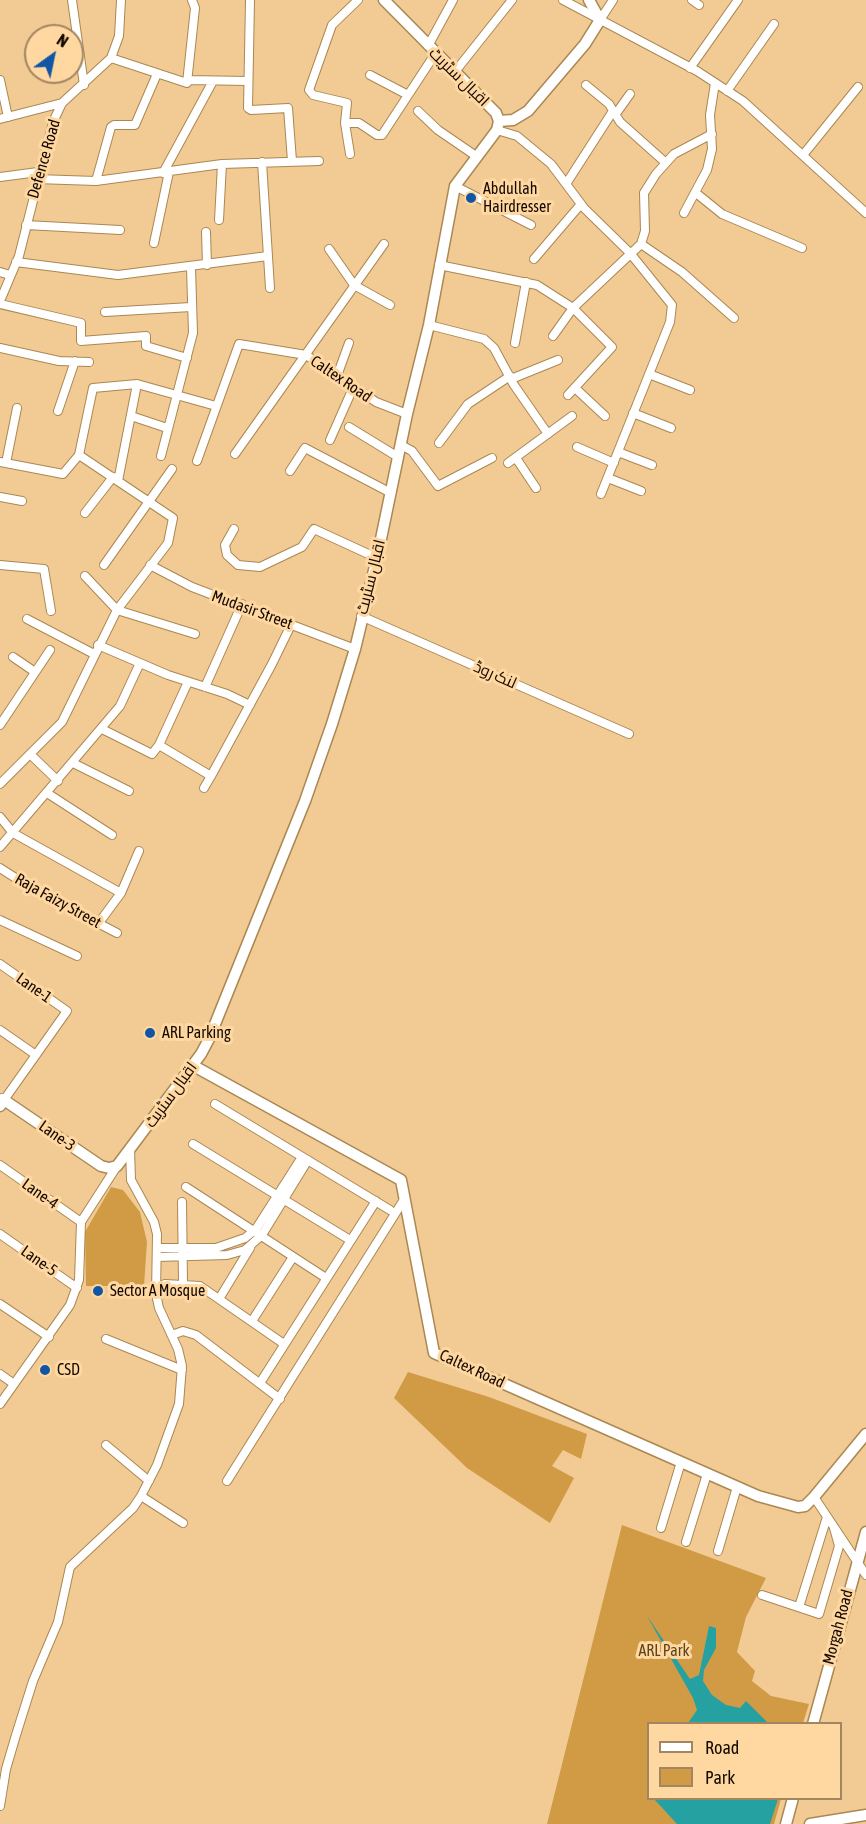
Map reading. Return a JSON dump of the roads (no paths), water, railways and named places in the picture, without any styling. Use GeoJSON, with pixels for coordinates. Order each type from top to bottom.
{"type":"FeatureCollection","features":[{"type":"Feature","properties":{"kind":"street"},"geometry":{"type":"LineString","coordinates":[[72,0],[84,85]]}},
{"type":"Feature","properties":{"kind":"street","name":"Defence Road"},"geometry":{"type":"LineString","coordinates":[[0,302],[16,262],[37,176],[62,103],[111,58],[119,36],[121,0]]}},
{"type":"Feature","properties":{"kind":"street"},"geometry":{"type":"LineString","coordinates":[[188,80],[195,8],[192,0]]}},
{"type":"Feature","properties":{"kind":"street"},"geometry":{"type":"LineString","coordinates":[[250,0],[249,110],[285,107],[289,111],[291,161]]}},
{"type":"Feature","properties":{"kind":"street"},"geometry":{"type":"LineString","coordinates":[[350,154],[345,123],[347,104],[313,94],[309,90],[332,25],[358,0]]}},
{"type":"Feature","properties":{"kind":"street","name":"اقبال سٹریٹ"},"geometry":{"type":"LineString","coordinates":[[117,1166],[192,1065],[212,1031],[301,812],[356,649],[361,616],[391,494],[406,414],[429,325],[455,186],[498,125],[496,113],[431,50],[384,0]]}},
{"type":"Feature","properties":{"kind":"street"},"geometry":{"type":"LineString","coordinates":[[345,123],[359,123],[377,135],[382,135],[408,95],[453,0]]}},
{"type":"Feature","properties":{"kind":"street"},"geometry":{"type":"LineString","coordinates":[[454,73],[512,0]]}},
{"type":"Feature","properties":{"kind":"street"},"geometry":{"type":"LineString","coordinates":[[563,0],[690,68],[743,101],[866,213]]}},
{"type":"Feature","properties":{"kind":"street"},"geometry":{"type":"LineString","coordinates":[[589,0],[600,20]]}},
{"type":"Feature","properties":{"kind":"street"},"geometry":{"type":"LineString","coordinates":[[498,125],[513,120],[528,111],[571,63],[613,0]]}},
{"type":"Feature","properties":{"kind":"street"},"geometry":{"type":"LineString","coordinates":[[690,68],[738,0]]}},
{"type":"Feature","properties":{"kind":"street"},"geometry":{"type":"LineString","coordinates":[[727,91],[774,24]]}},
{"type":"Feature","properties":{"kind":"street"},"geometry":{"type":"LineString","coordinates":[[111,58],[183,83],[188,80],[248,81]]}},
{"type":"Feature","properties":{"kind":"street"},"geometry":{"type":"LineString","coordinates":[[96,181],[111,127],[114,124],[135,125],[157,74]]}},
{"type":"Feature","properties":{"kind":"street"},"geometry":{"type":"LineString","coordinates":[[370,75],[408,95]]}},
{"type":"Feature","properties":{"kind":"street"},"geometry":{"type":"LineString","coordinates":[[0,80],[4,118],[62,103]]}},
{"type":"Feature","properties":{"kind":"street"},"geometry":{"type":"LineString","coordinates":[[154,243],[166,172],[213,81]]}},
{"type":"Feature","properties":{"kind":"street"},"geometry":{"type":"LineString","coordinates":[[684,213],[707,170],[712,134],[710,115],[715,83]]}},
{"type":"Feature","properties":{"kind":"street"},"geometry":{"type":"LineString","coordinates":[[586,85],[609,104],[614,113],[666,163]]}},
{"type":"Feature","properties":{"kind":"street"},"geometry":{"type":"LineString","coordinates":[[802,155],[858,87]]}},
{"type":"Feature","properties":{"kind":"street"},"geometry":{"type":"LineString","coordinates":[[566,184],[630,93]]}},
{"type":"Feature","properties":{"kind":"street"},"geometry":{"type":"LineString","coordinates":[[418,111],[438,130],[476,156]]}},
{"type":"Feature","properties":{"kind":"street"},"geometry":{"type":"LineString","coordinates":[[498,125],[534,149],[551,164],[581,204],[630,253],[672,305],[670,322],[602,494]]}},
{"type":"Feature","properties":{"kind":"street"},"geometry":{"type":"LineString","coordinates":[[553,336],[573,308],[641,244],[645,231],[644,193],[666,163],[674,154],[712,134]]}},
{"type":"Feature","properties":{"kind":"street"},"geometry":{"type":"LineString","coordinates":[[0,177],[37,176],[96,181],[222,164],[319,161]]}},
{"type":"Feature","properties":{"kind":"street"},"geometry":{"type":"LineString","coordinates":[[262,162],[270,288]]}},
{"type":"Feature","properties":{"kind":"street"},"geometry":{"type":"LineString","coordinates":[[219,220],[222,164]]}},
{"type":"Feature","properties":{"kind":"street"},"geometry":{"type":"LineString","coordinates":[[455,186],[531,225]]}},
{"type":"Feature","properties":{"kind":"street"},"geometry":{"type":"LineString","coordinates":[[696,193],[722,214],[802,248]]}},
{"type":"Feature","properties":{"kind":"street"},"geometry":{"type":"LineString","coordinates":[[534,259],[581,204]]}},
{"type":"Feature","properties":{"kind":"street"},"geometry":{"type":"LineString","coordinates":[[26,225],[120,230]]}},
{"type":"Feature","properties":{"kind":"street"},"geometry":{"type":"LineString","coordinates":[[207,232],[207,266]]}},
{"type":"Feature","properties":{"kind":"street"},"geometry":{"type":"LineString","coordinates":[[235,454],[384,244]]}},
{"type":"Feature","properties":{"kind":"street"},"geometry":{"type":"LineString","coordinates":[[641,244],[682,272],[734,318]]}},
{"type":"Feature","properties":{"kind":"street"},"geometry":{"type":"LineString","coordinates":[[329,249],[354,285],[390,305]]}},
{"type":"Feature","properties":{"kind":"street"},"geometry":{"type":"LineString","coordinates":[[16,262],[118,275],[207,266],[268,256]]}},
{"type":"Feature","properties":{"kind":"street"},"geometry":{"type":"LineString","coordinates":[[439,265],[537,285],[573,308],[612,347],[568,395]]}},
{"type":"Feature","properties":{"kind":"street"},"geometry":{"type":"LineString","coordinates":[[161,456],[193,333],[191,268]]}},
{"type":"Feature","properties":{"kind":"street"},"geometry":{"type":"LineString","coordinates":[[0,272],[10,275]]}},
{"type":"Feature","properties":{"kind":"street"},"geometry":{"type":"LineString","coordinates":[[515,343],[526,282]]}},
{"type":"Feature","properties":{"kind":"street"},"geometry":{"type":"LineString","coordinates":[[0,302],[81,323],[81,341],[146,336],[146,346],[187,358]]}},
{"type":"Feature","properties":{"kind":"street"},"geometry":{"type":"LineString","coordinates":[[105,312],[191,307]]}},
{"type":"Feature","properties":{"kind":"street"},"geometry":{"type":"LineString","coordinates":[[429,325],[484,339],[494,348],[548,434]]}},
{"type":"Feature","properties":{"kind":"street"},"geometry":{"type":"LineString","coordinates":[[336,376],[349,343]]}},
{"type":"Feature","properties":{"kind":"street","name":"Caltex Road"},"geometry":{"type":"LineString","coordinates":[[216,406],[239,344],[306,355],[376,402],[406,414]]}},
{"type":"Feature","properties":{"kind":"street"},"geometry":{"type":"LineString","coordinates":[[0,348],[59,361],[89,362]]}},
{"type":"Feature","properties":{"kind":"street"},"geometry":{"type":"LineString","coordinates":[[438,442],[468,404],[511,377],[558,360]]}},
{"type":"Feature","properties":{"kind":"street"},"geometry":{"type":"LineString","coordinates":[[58,411],[75,362]]}},
{"type":"Feature","properties":{"kind":"street"},"geometry":{"type":"LineString","coordinates":[[649,374],[690,390]]}},
{"type":"Feature","properties":{"kind":"street"},"geometry":{"type":"LineString","coordinates":[[17,408],[3,463],[63,474],[79,455],[93,388],[137,384],[216,406],[197,461]]}},
{"type":"Feature","properties":{"kind":"street"},"geometry":{"type":"LineString","coordinates":[[85,513],[115,479],[137,384]]}},
{"type":"Feature","properties":{"kind":"street"},"geometry":{"type":"LineString","coordinates":[[330,440],[354,388]]}},
{"type":"Feature","properties":{"kind":"street"},"geometry":{"type":"LineString","coordinates":[[575,388],[604,416]]}},
{"type":"Feature","properties":{"kind":"street"},"geometry":{"type":"LineString","coordinates":[[633,413],[671,428]]}},
{"type":"Feature","properties":{"kind":"street"},"geometry":{"type":"LineString","coordinates":[[131,416],[167,428]]}},
{"type":"Feature","properties":{"kind":"street"},"geometry":{"type":"LineString","coordinates":[[508,463],[572,416]]}},
{"type":"Feature","properties":{"kind":"street"},"geometry":{"type":"LineString","coordinates":[[349,427],[398,457]]}},
{"type":"Feature","properties":{"kind":"street"},"geometry":{"type":"LineString","coordinates":[[401,445],[412,451],[438,486],[492,458]]}},
{"type":"Feature","properties":{"kind":"street"},"geometry":{"type":"LineString","coordinates":[[577,447],[614,463]]}},
{"type":"Feature","properties":{"kind":"street"},"geometry":{"type":"LineString","coordinates":[[290,471],[305,448],[391,494]]}},
{"type":"Feature","properties":{"kind":"street"},"geometry":{"type":"LineString","coordinates":[[618,452],[651,465]]}},
{"type":"Feature","properties":{"kind":"street"},"geometry":{"type":"LineString","coordinates":[[0,784],[62,722],[117,610],[168,543],[173,518],[79,455]]}},
{"type":"Feature","properties":{"kind":"street"},"geometry":{"type":"LineString","coordinates":[[516,458],[536,488]]}},
{"type":"Feature","properties":{"kind":"street"},"geometry":{"type":"LineString","coordinates":[[104,565],[172,469]]}},
{"type":"Feature","properties":{"kind":"street"},"geometry":{"type":"LineString","coordinates":[[608,478],[640,491]]}},
{"type":"Feature","properties":{"kind":"street"},"geometry":{"type":"LineString","coordinates":[[0,497],[22,501]]}},
{"type":"Feature","properties":{"kind":"street"},"geometry":{"type":"LineString","coordinates":[[234,529],[225,545],[227,555],[238,565],[260,567],[302,548],[314,529],[377,558]]}},
{"type":"Feature","properties":{"kind":"street"},"geometry":{"type":"LineString","coordinates":[[0,565],[44,569],[51,611]]}},
{"type":"Feature","properties":{"kind":"street","name":"Mudasir Street"},"geometry":{"type":"LineString","coordinates":[[150,565],[192,587],[356,649]]}},
{"type":"Feature","properties":{"kind":"street"},"geometry":{"type":"LineString","coordinates":[[85,576],[117,610],[195,634]]}},
{"type":"Feature","properties":{"kind":"street"},"geometry":{"type":"LineString","coordinates":[[205,687],[242,604]]}},
{"type":"Feature","properties":{"kind":"street","name":"لنک روڈ"},"geometry":{"type":"LineString","coordinates":[[361,616],[629,734]]}},
{"type":"Feature","properties":{"kind":"street"},"geometry":{"type":"LineString","coordinates":[[27,620],[94,654]]}},
{"type":"Feature","properties":{"kind":"street"},"geometry":{"type":"LineString","coordinates":[[204,788],[289,629],[287,622]]}},
{"type":"Feature","properties":{"kind":"street"},"geometry":{"type":"LineString","coordinates":[[98,645],[250,705]]}},
{"type":"Feature","properties":{"kind":"street"},"geometry":{"type":"LineString","coordinates":[[0,725],[50,650]]}},
{"type":"Feature","properties":{"kind":"street"},"geometry":{"type":"LineString","coordinates":[[13,657],[35,672]]}},
{"type":"Feature","properties":{"kind":"street"},"geometry":{"type":"LineString","coordinates":[[0,847],[58,782],[120,706],[140,663]]}},
{"type":"Feature","properties":{"kind":"street"},"geometry":{"type":"LineString","coordinates":[[102,729],[152,754],[159,745],[188,682]]}},
{"type":"Feature","properties":{"kind":"street"},"geometry":{"type":"LineString","coordinates":[[159,745],[211,776]]}},
{"type":"Feature","properties":{"kind":"street"},"geometry":{"type":"LineString","coordinates":[[31,755],[58,782]]}},
{"type":"Feature","properties":{"kind":"street"},"geometry":{"type":"LineString","coordinates":[[73,763],[129,791]]}},
{"type":"Feature","properties":{"kind":"street"},"geometry":{"type":"LineString","coordinates":[[47,794],[112,835]]}},
{"type":"Feature","properties":{"kind":"street"},"geometry":{"type":"LineString","coordinates":[[0,817],[12,832],[121,893]]}},
{"type":"Feature","properties":{"kind":"street"},"geometry":{"type":"LineString","coordinates":[[98,924],[121,893],[139,851]]}},
{"type":"Feature","properties":{"kind":"street","name":"Raja Faizy Street"},"geometry":{"type":"LineString","coordinates":[[0,868],[36,891],[117,933]]}},
{"type":"Feature","properties":{"kind":"street"},"geometry":{"type":"LineString","coordinates":[[0,920],[77,956]]}},
{"type":"Feature","properties":{"kind":"street","name":"Lane-1"},"geometry":{"type":"LineString","coordinates":[[0,964],[67,1011],[36,1055]]}},
{"type":"Feature","properties":{"kind":"street"},"geometry":{"type":"LineString","coordinates":[[0,1030],[36,1055],[1,1101]]}},
{"type":"Feature","properties":{"kind":"street","name":"Caltex Road"},"geometry":{"type":"LineString","coordinates":[[192,1065],[401,1180],[434,1353],[758,1496],[798,1507],[805,1506],[814,1497]]}},
{"type":"Feature","properties":{"kind":"street","name":"Lane-3"},"geometry":{"type":"LineString","coordinates":[[1,1101],[101,1166],[109,1168],[117,1166]]}},
{"type":"Feature","properties":{"kind":"street"},"geometry":{"type":"LineString","coordinates":[[215,1104],[390,1210]]}},
{"type":"Feature","properties":{"kind":"street"},"geometry":{"type":"LineString","coordinates":[[194,1144],[350,1240]]}},
{"type":"Feature","properties":{"kind":"street"},"geometry":{"type":"LineString","coordinates":[[0,1806],[3,1767],[33,1681],[58,1622],[70,1567],[133,1508],[149,1482],[179,1404],[182,1370],[178,1349],[159,1308],[156,1294],[157,1252],[154,1221],[132,1180],[130,1148]]}},
{"type":"Feature","properties":{"kind":"street"},"geometry":{"type":"LineString","coordinates":[[219,1299],[305,1158]]}},
{"type":"Feature","properties":{"kind":"street","name":"Lane-4"},"geometry":{"type":"LineString","coordinates":[[0,1165],[81,1222]]}},
{"type":"Feature","properties":{"kind":"street"},"geometry":{"type":"LineString","coordinates":[[0,1404],[49,1337],[77,1288],[81,1222],[117,1166]]}},
{"type":"Feature","properties":{"kind":"street"},"geometry":{"type":"LineString","coordinates":[[186,1187],[326,1278]]}},
{"type":"Feature","properties":{"kind":"street"},"geometry":{"type":"LineString","coordinates":[[227,1481],[405,1198]]}},
{"type":"Feature","properties":{"kind":"street"},"geometry":{"type":"LineString","coordinates":[[260,1383],[375,1201]]}},
{"type":"Feature","properties":{"kind":"street"},"geometry":{"type":"LineString","coordinates":[[182,1202],[183,1283]]}},
{"type":"Feature","properties":{"kind":"street","name":"Lane-5"},"geometry":{"type":"LineString","coordinates":[[0,1234],[77,1288]]}},
{"type":"Feature","properties":{"kind":"street"},"geometry":{"type":"LineString","coordinates":[[183,1252],[224,1246],[257,1234]]}},
{"type":"Feature","properties":{"kind":"street"},"geometry":{"type":"LineString","coordinates":[[157,1252],[236,1254],[252,1245]]}},
{"type":"Feature","properties":{"kind":"street"},"geometry":{"type":"LineString","coordinates":[[252,1321],[293,1257]]}},
{"type":"Feature","properties":{"kind":"street"},"geometry":{"type":"LineString","coordinates":[[165,1284],[183,1283],[200,1286],[285,1344]]}},
{"type":"Feature","properties":{"kind":"street"},"geometry":{"type":"LineString","coordinates":[[0,1304],[49,1337]]}},
{"type":"Feature","properties":{"kind":"street"},"geometry":{"type":"LineString","coordinates":[[172,1335],[183,1331],[196,1335],[280,1399]]}},
{"type":"Feature","properties":{"kind":"street"},"geometry":{"type":"LineString","coordinates":[[106,1339],[182,1370]]}},
{"type":"Feature","properties":{"kind":"street"},"geometry":{"type":"LineString","coordinates":[[0,1374],[14,1384]]}},
{"type":"Feature","properties":{"kind":"street"},"geometry":{"type":"LineString","coordinates":[[866,1434],[814,1497],[866,1575]]}},
{"type":"Feature","properties":{"kind":"street"},"geometry":{"type":"LineString","coordinates":[[106,1445],[149,1482]]}},
{"type":"Feature","properties":{"kind":"street"},"geometry":{"type":"LineString","coordinates":[[661,1528],[681,1462]]}},
{"type":"Feature","properties":{"kind":"street"},"geometry":{"type":"LineString","coordinates":[[686,1542],[707,1474]]}},
{"type":"Feature","properties":{"kind":"street"},"geometry":{"type":"LineString","coordinates":[[718,1551],[737,1487]]}},
{"type":"Feature","properties":{"kind":"street"},"geometry":{"type":"LineString","coordinates":[[141,1496],[183,1523]]}},
{"type":"Feature","properties":{"kind":"street"},"geometry":{"type":"LineString","coordinates":[[800,1607],[827,1517]]}},
{"type":"Feature","properties":{"kind":"street"},"geometry":{"type":"LineString","coordinates":[[762,1595],[819,1614],[839,1546],[834,1528]]}},
{"type":"Feature","properties":{"kind":"street","name":"Morgah Road"},"geometry":{"type":"LineString","coordinates":[[814,1722],[856,1561],[866,1532]]}},
{"type":"Feature","properties":{"kind":"street"},"geometry":{"type":"LineString","coordinates":[[786,1824],[792,1800]]}},
{"type":"Feature","properties":{"kind":"street"},"geometry":{"type":"LineString","coordinates":[[810,1824],[852,1821],[866,1815]]}},
{"type":"Feature","properties":{"kind":"water"},"geometry":{"type":"Polygon","coordinates":[[[647,1616],[690,1679],[699,1675],[709,1626],[716,1628],[716,1648],[704,1670],[703,1681],[712,1695],[726,1705],[740,1708],[746,1701],[767,1722],[689,1722],[697,1710],[693,1698],[647,1616]]]}},
{"type":"Feature","properties":{"kind":"water"},"geometry":{"type":"Polygon","coordinates":[[[655,1800],[778,1800],[770,1824],[677,1824],[655,1800]]]}},
{"type":"Feature","properties":{"kind":"place","name":"Abdullah Hairdresser"},"geometry":{"type":"Point","coordinates":[471,198]}},
{"type":"Feature","properties":{"kind":"place","name":"ARL Parking"},"geometry":{"type":"Point","coordinates":[150,1033]}},
{"type":"Feature","properties":{"kind":"place","name":"Sector A Mosque"},"geometry":{"type":"Point","coordinates":[98,1291]}},
{"type":"Feature","properties":{"kind":"place","name":"CSD"},"geometry":{"type":"Point","coordinates":[45,1370]}},
{"type":"Feature","properties":{"kind":"park label","name":"ARL Park"},"geometry":{"type":"Point","coordinates":[664,1651]}}]}
